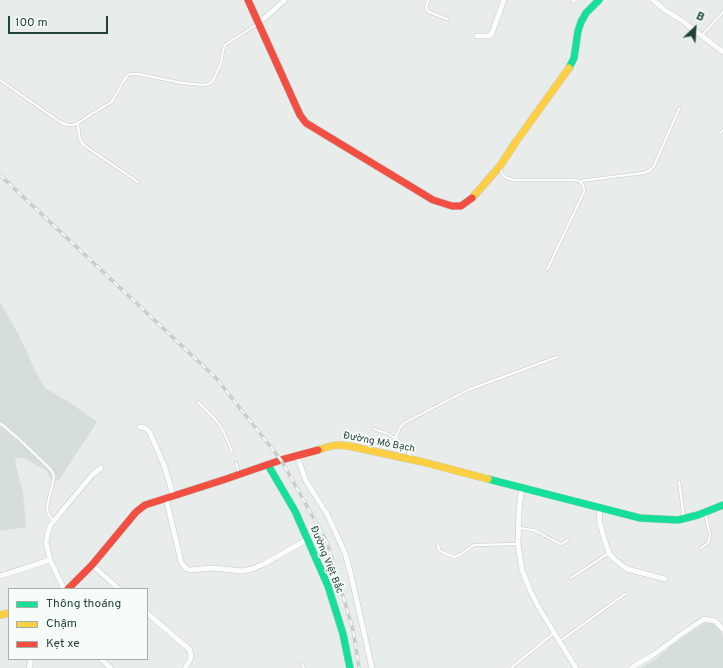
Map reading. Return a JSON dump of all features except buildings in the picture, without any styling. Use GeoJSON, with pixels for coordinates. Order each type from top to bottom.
{"type":"FeatureCollection","features":[{"type":"Feature","properties":{"kind":"street"},"geometry":{"type":"LineString","coordinates":[[248,0],[300,115],[306,123],[433,200],[452,206],[461,206],[471,200],[500,166],[570,66],[574,58],[578,31],[581,22],[586,13],[597,0]]}},
{"type":"Feature","properties":{"kind":"street"},"geometry":{"type":"LineString","coordinates":[[259,23],[285,0]]}},
{"type":"Feature","properties":{"kind":"street"},"geometry":{"type":"LineString","coordinates":[[477,36],[489,36],[492,33],[504,0]]}},
{"type":"Feature","properties":{"kind":"street"},"geometry":{"type":"LineString","coordinates":[[653,0],[665,10],[682,20],[723,52]]}},
{"type":"Feature","properties":{"kind":"street"},"geometry":{"type":"LineString","coordinates":[[140,427],[149,431],[164,465],[181,562],[187,569],[213,568],[242,571],[252,569],[264,564],[308,539]]}},
{"type":"Feature","properties":{"kind":"street","name":"Đường Mỏ Bạch"},"geometry":{"type":"LineString","coordinates":[[69,588],[92,565],[136,512],[144,505],[322,448],[339,445],[414,460],[640,518],[678,520],[705,513],[723,505]]}},
{"type":"Feature","properties":{"kind":"street"},"geometry":{"type":"LineString","coordinates":[[297,456],[306,481],[326,514],[345,553],[352,574],[372,668]]}},
{"type":"Feature","properties":{"kind":"street","name":"Đường Việt Bắc"},"geometry":{"type":"LineString","coordinates":[[268,465],[295,511],[328,586],[343,634],[350,668]]}},
{"type":"Feature","properties":{"kind":"street"},"geometry":{"type":"LineString","coordinates":[[64,588],[50,560],[46,542],[50,526],[87,481],[100,468]]}},
{"type":"Feature","properties":{"kind":"street"},"geometry":{"type":"LineString","coordinates":[[522,487],[518,528],[518,544],[522,570],[539,608],[576,668]]}},
{"type":"Feature","properties":{"kind":"street"},"geometry":{"type":"LineString","coordinates":[[599,508],[600,524],[609,553],[614,560],[627,569],[665,579]]}},
{"type":"Feature","properties":{"kind":"street"},"geometry":{"type":"LineString","coordinates":[[0,576],[50,560]]}},
{"type":"Feature","properties":{"kind":"street"},"geometry":{"type":"LineString","coordinates":[[92,565],[118,588]]}},
{"type":"Feature","properties":{"kind":"street"},"geometry":{"type":"LineString","coordinates":[[148,614],[190,650],[190,660],[185,668]]}},
{"type":"Feature","properties":{"kind":"street"},"geometry":{"type":"LineString","coordinates":[[631,668],[653,655],[704,619],[715,621],[723,629]]}},
{"type":"Feature","properties":{"kind":"street"},"geometry":{"type":"LineString","coordinates":[[102,660],[111,668]]}},
{"type":"Feature","properties":{"kind":"lane"},"geometry":{"type":"LineString","coordinates":[[428,0],[426,8],[429,12],[447,19]]}},
{"type":"Feature","properties":{"kind":"lane"},"geometry":{"type":"LineString","coordinates":[[701,35],[723,12]]}},
{"type":"Feature","properties":{"kind":"lane"},"geometry":{"type":"LineString","coordinates":[[0,80],[60,122],[67,125],[78,123],[110,104],[124,80],[130,74],[138,74],[197,85],[208,84],[214,79],[221,63],[225,45],[259,23]]}},
{"type":"Feature","properties":{"kind":"lane"},"geometry":{"type":"LineString","coordinates":[[500,166],[502,174],[507,178],[514,180],[580,181],[643,173],[649,171],[654,166],[679,109]]}},
{"type":"Feature","properties":{"kind":"lane"},"geometry":{"type":"LineString","coordinates":[[78,123],[79,136],[81,142],[85,146],[138,182]]}},
{"type":"Feature","properties":{"kind":"lane"},"geometry":{"type":"LineString","coordinates":[[720,133],[723,130]]}},
{"type":"Feature","properties":{"kind":"lane"},"geometry":{"type":"LineString","coordinates":[[547,270],[584,192],[584,188],[580,181]]}},
{"type":"Feature","properties":{"kind":"lane"},"geometry":{"type":"LineString","coordinates":[[395,438],[404,423],[468,390],[557,357]]}},
{"type":"Feature","properties":{"kind":"lane"},"geometry":{"type":"LineString","coordinates":[[198,402],[221,427],[232,452]]}},
{"type":"Feature","properties":{"kind":"lane"},"geometry":{"type":"LineString","coordinates":[[0,424],[19,439],[52,471],[54,476],[47,507],[48,513],[53,522]]}},
{"type":"Feature","properties":{"kind":"lane"},"geometry":{"type":"LineString","coordinates":[[374,430],[386,433],[395,438],[414,460]]}},
{"type":"Feature","properties":{"kind":"lane"},"geometry":{"type":"LineString","coordinates":[[236,463],[239,475]]}},
{"type":"Feature","properties":{"kind":"lane"},"geometry":{"type":"LineString","coordinates":[[679,482],[684,518]]}},
{"type":"Feature","properties":{"kind":"lane"},"geometry":{"type":"LineString","coordinates":[[701,548],[708,543],[710,535],[705,513]]}},
{"type":"Feature","properties":{"kind":"lane"},"geometry":{"type":"LineString","coordinates":[[518,528],[538,532],[560,544],[568,540]]}},
{"type":"Feature","properties":{"kind":"lane"},"geometry":{"type":"LineString","coordinates":[[438,544],[439,550],[454,557],[460,555],[474,545],[518,544]]}},
{"type":"Feature","properties":{"kind":"lane"},"geometry":{"type":"LineString","coordinates":[[571,578],[609,553]]}},
{"type":"Feature","properties":{"kind":"lane"},"geometry":{"type":"LineString","coordinates":[[559,641],[625,594]]}},
{"type":"Feature","properties":{"kind":"lane"},"geometry":{"type":"LineString","coordinates":[[511,668],[554,633]]}},
{"type":"Feature","properties":{"kind":"lane"},"geometry":{"type":"LineString","coordinates":[[302,664],[304,668]]}},
{"type":"Feature","properties":{"kind":"shaded area"},"geometry":{"type":"Polygon","coordinates":[[[0,302],[20,337],[45,388],[72,404],[97,422],[59,480],[53,481],[47,471],[24,458],[17,458],[15,462],[23,492],[26,527],[0,531],[0,302]]]}},
{"type":"Feature","properties":{"kind":"shaded area"},"geometry":{"type":"Polygon","coordinates":[[[705,623],[713,623],[721,630],[723,639],[723,668],[640,668],[656,659],[675,643],[705,623]]]}},
{"type":"Feature","properties":{"kind":"railway"},"geometry":{"type":"LineString","coordinates":[[0,175],[216,378],[281,460],[327,542],[353,630],[359,668]]}},
{"type":"Feature","properties":{"kind":"traffic: fast"},"geometry":{"type":"LineString","coordinates":[[569,68],[574,58],[578,31],[581,22],[586,13],[599,0]]}},
{"type":"Feature","properties":{"kind":"traffic: fast"},"geometry":{"type":"LineString","coordinates":[[268,465],[295,511],[328,586],[343,634],[350,668]]}},
{"type":"Feature","properties":{"kind":"traffic: fast"},"geometry":{"type":"LineString","coordinates":[[488,479],[640,518],[678,520],[698,515],[723,505]]}},
{"type":"Feature","properties":{"kind":"traffic: slow"},"geometry":{"type":"LineString","coordinates":[[472,198],[500,166],[569,68]]}},
{"type":"Feature","properties":{"kind":"traffic: slow"},"geometry":{"type":"LineString","coordinates":[[318,450],[331,446],[349,446],[423,462],[488,479]]}},
{"type":"Feature","properties":{"kind":"traffic: slow"},"geometry":{"type":"LineString","coordinates":[[0,615],[8,613]]}},
{"type":"Feature","properties":{"kind":"traffic: jam"},"geometry":{"type":"LineString","coordinates":[[248,0],[300,115],[306,123],[433,200],[452,206],[461,206],[472,198]]}},
{"type":"Feature","properties":{"kind":"traffic: jam"},"geometry":{"type":"LineString","coordinates":[[69,588],[92,565],[136,512],[145,505],[281,460],[318,450]]}}]}
